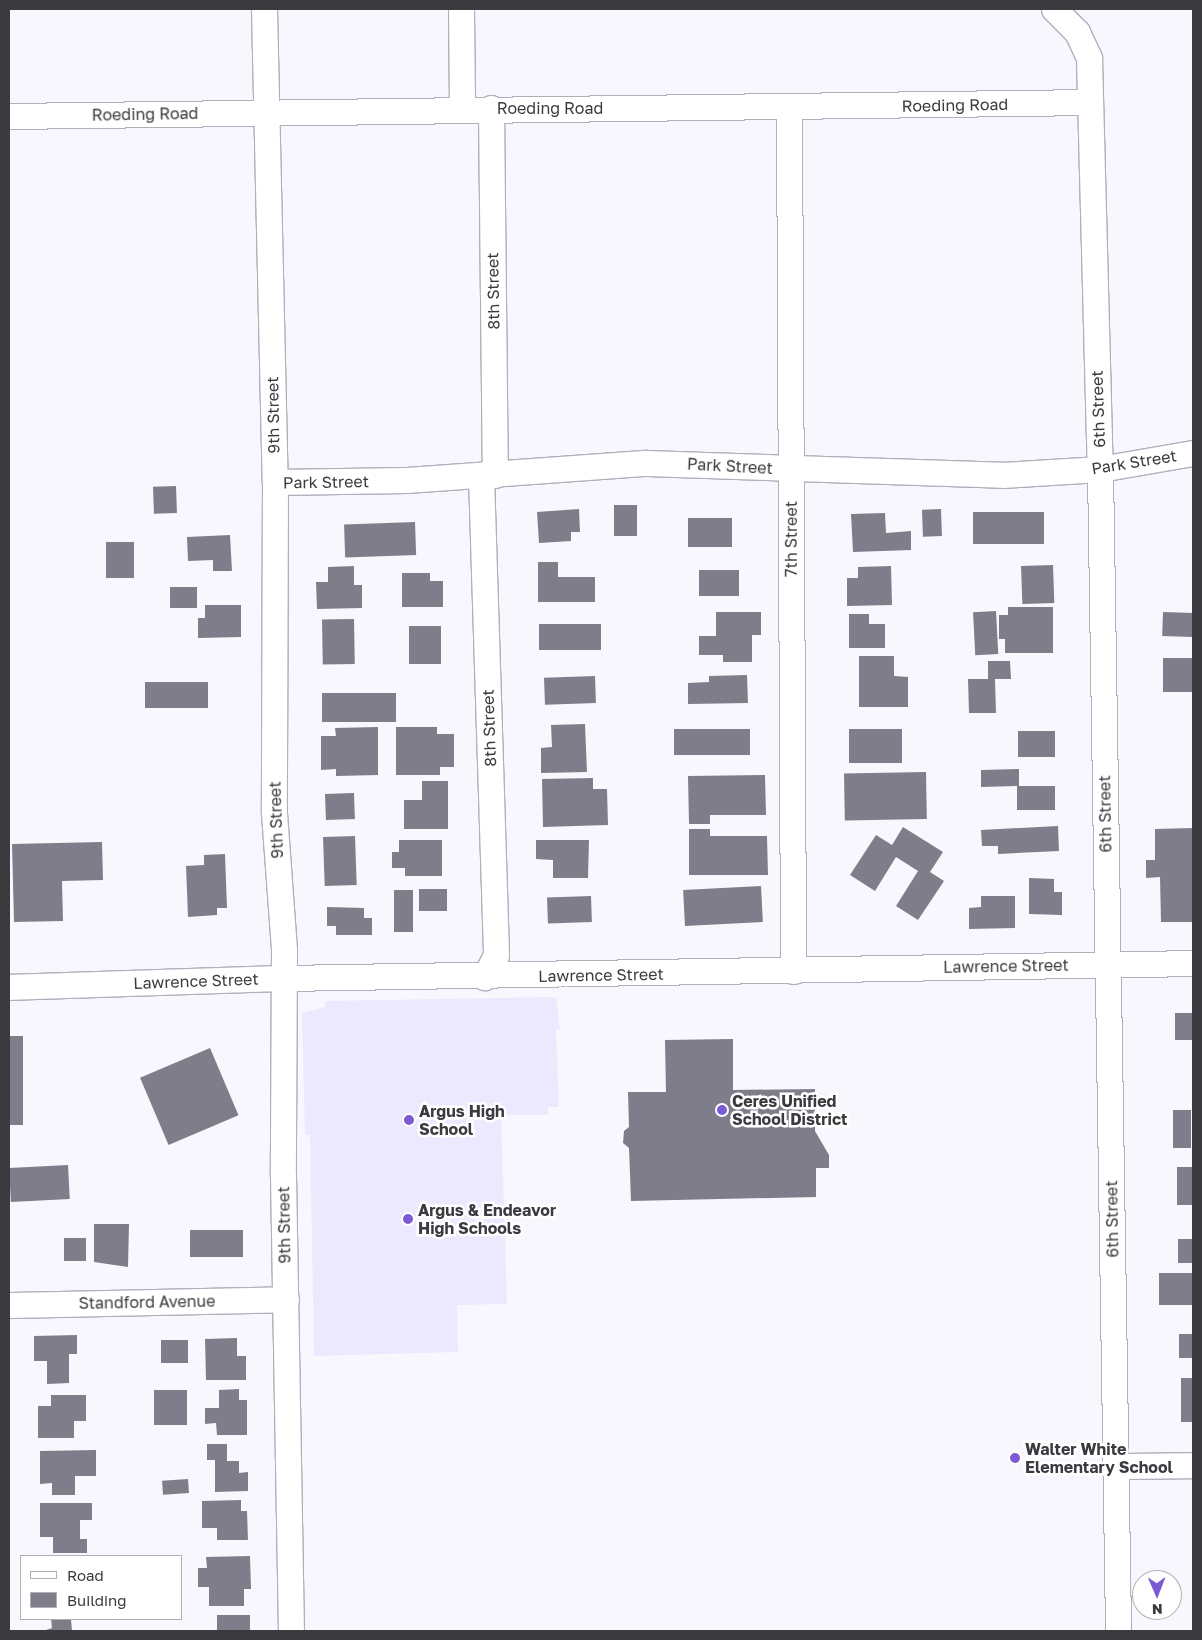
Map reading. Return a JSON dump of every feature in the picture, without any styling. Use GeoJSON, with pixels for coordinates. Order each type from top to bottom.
{"type":"FeatureCollection","features":[{"type":"Feature","properties":{"kind":"street","name":"9th Street"},"geometry":{"type":"LineString","coordinates":[[264,9],[275,482],[274,813],[283,978],[291,1631]]}},
{"type":"Feature","properties":{"kind":"street"},"geometry":{"type":"LineString","coordinates":[[461,9],[462,109]]}},
{"type":"Feature","properties":{"kind":"street","name":"6th Street"},"geometry":{"type":"LineString","coordinates":[[1054,9],[1085,45],[1090,102],[1100,469],[1118,1631]]}},
{"type":"Feature","properties":{"kind":"street","name":"Roeding Road"},"geometry":{"type":"LineString","coordinates":[[9,116],[491,108],[789,108],[1090,102]]}},
{"type":"Feature","properties":{"kind":"street","name":"8th Street"},"geometry":{"type":"LineString","coordinates":[[485,977],[496,955],[488,476],[491,108]]}},
{"type":"Feature","properties":{"kind":"street","name":"7th Street"},"geometry":{"type":"LineString","coordinates":[[789,108],[794,971]]}},
{"type":"Feature","properties":{"kind":"street","name":"Park Street"},"geometry":{"type":"LineString","coordinates":[[275,482],[488,476],[646,463],[985,475],[1100,469],[1191,452]]}},
{"type":"Feature","properties":{"kind":"street","name":"Lawrence Street"},"geometry":{"type":"LineString","coordinates":[[9,987],[283,978],[485,977],[1193,963]]}},
{"type":"Feature","properties":{"kind":"street","name":"Standford Avenue"},"geometry":{"type":"LineString","coordinates":[[9,1305],[286,1298]]}},
{"type":"Feature","properties":{"kind":"street"},"geometry":{"type":"LineString","coordinates":[[1116,1466],[1193,1464]]}},
{"type":"Feature","properties":{"kind":"shaded area","name":"Argus & Endeavor High Schools"},"geometry":{"type":"Polygon","coordinates":[[[556,997],[560,1029],[556,1029],[559,1107],[548,1107],[548,1115],[501,1115],[507,1304],[457,1305],[458,1352],[314,1356],[310,1135],[305,1135],[302,1013],[325,1007],[325,1001],[556,997]]]}},
{"type":"Feature","properties":{"kind":"building"},"geometry":{"type":"Polygon","coordinates":[[[176,486],[177,513],[154,514],[153,487],[176,486]]]}},
{"type":"Feature","properties":{"kind":"building"},"geometry":{"type":"Polygon","coordinates":[[[614,505],[637,505],[637,536],[614,536],[614,505]]]}},
{"type":"Feature","properties":{"kind":"building"},"geometry":{"type":"Polygon","coordinates":[[[579,509],[580,532],[571,532],[571,541],[539,543],[537,512],[579,509]]]}},
{"type":"Feature","properties":{"kind":"building"},"geometry":{"type":"Polygon","coordinates":[[[941,509],[942,536],[923,537],[922,510],[941,509]]]}},
{"type":"Feature","properties":{"kind":"building"},"geometry":{"type":"Polygon","coordinates":[[[973,512],[1044,512],[1044,544],[973,544],[973,512]]]}},
{"type":"Feature","properties":{"kind":"building"},"geometry":{"type":"Polygon","coordinates":[[[885,513],[886,533],[911,531],[911,550],[853,552],[851,514],[885,513]]]}},
{"type":"Feature","properties":{"kind":"building"},"geometry":{"type":"Polygon","coordinates":[[[688,518],[732,518],[732,547],[688,547],[688,518]]]}},
{"type":"Feature","properties":{"kind":"building"},"geometry":{"type":"Polygon","coordinates":[[[415,522],[416,555],[345,557],[344,524],[415,522]]]}},
{"type":"Feature","properties":{"kind":"building"},"geometry":{"type":"Polygon","coordinates":[[[230,535],[232,571],[213,571],[213,560],[188,561],[187,537],[230,535]]]}},
{"type":"Feature","properties":{"kind":"building"},"geometry":{"type":"Polygon","coordinates":[[[106,542],[134,542],[134,578],[106,578],[106,542]]]}},
{"type":"Feature","properties":{"kind":"building"},"geometry":{"type":"Polygon","coordinates":[[[538,562],[558,562],[558,577],[595,577],[595,602],[538,602],[538,562]]]}},
{"type":"Feature","properties":{"kind":"building"},"geometry":{"type":"Polygon","coordinates":[[[1053,565],[1054,603],[1022,604],[1021,566],[1053,565]]]}},
{"type":"Feature","properties":{"kind":"building"},"geometry":{"type":"Polygon","coordinates":[[[354,566],[354,585],[362,585],[362,608],[317,609],[316,582],[328,582],[328,567],[354,566]]]}},
{"type":"Feature","properties":{"kind":"building"},"geometry":{"type":"Polygon","coordinates":[[[891,566],[892,605],[847,606],[847,578],[858,578],[858,567],[891,566]]]}},
{"type":"Feature","properties":{"kind":"building"},"geometry":{"type":"Polygon","coordinates":[[[699,570],[739,570],[739,596],[699,596],[699,570]]]}},
{"type":"Feature","properties":{"kind":"building"},"geometry":{"type":"Polygon","coordinates":[[[402,573],[430,573],[430,581],[443,581],[443,607],[402,607],[402,573]]]}},
{"type":"Feature","properties":{"kind":"building"},"geometry":{"type":"Polygon","coordinates":[[[170,587],[197,587],[197,608],[170,608],[170,587]]]}},
{"type":"Feature","properties":{"kind":"building"},"geometry":{"type":"Polygon","coordinates":[[[205,605],[241,605],[241,637],[198,638],[198,618],[205,618],[205,605]]]}},
{"type":"Feature","properties":{"kind":"building"},"geometry":{"type":"Polygon","coordinates":[[[1008,607],[1053,607],[1053,653],[1005,653],[1005,639],[999,639],[999,615],[1008,615],[1008,607]]]}},
{"type":"Feature","properties":{"kind":"building"},"geometry":{"type":"Polygon","coordinates":[[[996,611],[998,654],[975,655],[973,612],[996,611]]]}},
{"type":"Feature","properties":{"kind":"building"},"geometry":{"type":"Polygon","coordinates":[[[716,612],[761,612],[761,635],[752,635],[752,662],[723,662],[723,655],[699,655],[699,636],[716,636],[716,612]]]}},
{"type":"Feature","properties":{"kind":"building"},"geometry":{"type":"Polygon","coordinates":[[[1163,612],[1193,613],[1192,637],[1162,636],[1163,612]]]}},
{"type":"Feature","properties":{"kind":"building"},"geometry":{"type":"Polygon","coordinates":[[[849,614],[869,614],[869,624],[885,624],[885,648],[849,648],[849,614]]]}},
{"type":"Feature","properties":{"kind":"building"},"geometry":{"type":"Polygon","coordinates":[[[354,619],[355,664],[323,665],[322,620],[354,619]]]}},
{"type":"Feature","properties":{"kind":"building"},"geometry":{"type":"Polygon","coordinates":[[[539,624],[601,624],[601,650],[539,650],[539,624]]]}},
{"type":"Feature","properties":{"kind":"building"},"geometry":{"type":"Polygon","coordinates":[[[409,626],[441,626],[441,664],[409,664],[409,626]]]}},
{"type":"Feature","properties":{"kind":"building"},"geometry":{"type":"Polygon","coordinates":[[[859,656],[894,656],[894,676],[908,677],[908,707],[859,707],[859,656]]]}},
{"type":"Feature","properties":{"kind":"building"},"geometry":{"type":"Polygon","coordinates":[[[1163,658],[1193,658],[1193,692],[1163,692],[1163,658]]]}},
{"type":"Feature","properties":{"kind":"building"},"geometry":{"type":"Polygon","coordinates":[[[988,661],[1010,661],[1011,679],[995,679],[996,713],[969,713],[968,679],[988,679],[988,661]]]}},
{"type":"Feature","properties":{"kind":"building"},"geometry":{"type":"Polygon","coordinates":[[[747,675],[748,703],[688,704],[688,683],[709,682],[709,676],[747,675]]]}},
{"type":"Feature","properties":{"kind":"building"},"geometry":{"type":"Polygon","coordinates":[[[595,676],[596,703],[545,705],[544,678],[595,676]]]}},
{"type":"Feature","properties":{"kind":"building"},"geometry":{"type":"Polygon","coordinates":[[[145,682],[208,682],[208,708],[145,708],[145,682]]]}},
{"type":"Feature","properties":{"kind":"building"},"geometry":{"type":"Polygon","coordinates":[[[322,693],[396,693],[396,722],[322,722],[322,693]]]}},
{"type":"Feature","properties":{"kind":"building"},"geometry":{"type":"Polygon","coordinates":[[[585,724],[587,772],[541,773],[541,748],[552,747],[551,725],[585,724]]]}},
{"type":"Feature","properties":{"kind":"building"},"geometry":{"type":"Polygon","coordinates":[[[378,727],[378,775],[336,776],[336,769],[321,770],[321,736],[336,736],[335,728],[378,727]]]}},
{"type":"Feature","properties":{"kind":"building"},"geometry":{"type":"Polygon","coordinates":[[[396,727],[437,727],[437,734],[454,734],[454,767],[440,767],[440,775],[396,775],[396,727]]]}},
{"type":"Feature","properties":{"kind":"building"},"geometry":{"type":"Polygon","coordinates":[[[674,729],[750,729],[750,755],[674,755],[674,729]]]}},
{"type":"Feature","properties":{"kind":"building"},"geometry":{"type":"Polygon","coordinates":[[[849,729],[902,729],[902,763],[849,763],[849,729]]]}},
{"type":"Feature","properties":{"kind":"building"},"geometry":{"type":"Polygon","coordinates":[[[1018,731],[1055,731],[1055,757],[1018,757],[1018,731]]]}},
{"type":"Feature","properties":{"kind":"building"},"geometry":{"type":"Polygon","coordinates":[[[1019,769],[1019,786],[1055,786],[1055,810],[1017,810],[1017,786],[981,787],[981,770],[1019,769]]]}},
{"type":"Feature","properties":{"kind":"building"},"geometry":{"type":"Polygon","coordinates":[[[926,772],[927,819],[845,820],[844,773],[926,772]]]}},
{"type":"Feature","properties":{"kind":"building"},"geometry":{"type":"Polygon","coordinates":[[[765,775],[766,815],[710,815],[710,824],[689,824],[688,776],[765,775]]]}},
{"type":"Feature","properties":{"kind":"building"},"geometry":{"type":"Polygon","coordinates":[[[593,778],[593,789],[607,789],[608,825],[543,827],[542,779],[593,778]]]}},
{"type":"Feature","properties":{"kind":"building"},"geometry":{"type":"Polygon","coordinates":[[[422,781],[448,781],[448,829],[404,829],[404,800],[422,800],[422,781]]]}},
{"type":"Feature","properties":{"kind":"building"},"geometry":{"type":"Polygon","coordinates":[[[354,793],[355,819],[326,820],[325,794],[354,793]]]}},
{"type":"Feature","properties":{"kind":"building"},"geometry":{"type":"Polygon","coordinates":[[[1058,826],[1059,851],[998,854],[998,846],[982,846],[981,830],[1058,826]]]}},
{"type":"Feature","properties":{"kind":"building"},"geometry":{"type":"Polygon","coordinates":[[[903,827],[943,852],[930,872],[944,881],[918,920],[896,906],[918,871],[896,857],[875,891],[850,875],[876,835],[892,845],[903,827]]]}},
{"type":"Feature","properties":{"kind":"building"},"geometry":{"type":"Polygon","coordinates":[[[1193,828],[1193,922],[1161,922],[1160,877],[1146,878],[1146,860],[1155,860],[1155,829],[1193,828]]]}},
{"type":"Feature","properties":{"kind":"building"},"geometry":{"type":"Polygon","coordinates":[[[689,829],[710,829],[710,836],[767,836],[768,875],[689,875],[689,829]]]}},
{"type":"Feature","properties":{"kind":"building"},"geometry":{"type":"Polygon","coordinates":[[[355,836],[357,885],[325,886],[323,837],[355,836]]]}},
{"type":"Feature","properties":{"kind":"building"},"geometry":{"type":"Polygon","coordinates":[[[399,840],[442,840],[442,876],[405,876],[405,868],[392,868],[392,852],[399,852],[399,840]]]}},
{"type":"Feature","properties":{"kind":"building"},"geometry":{"type":"Polygon","coordinates":[[[536,840],[589,840],[588,878],[553,878],[553,860],[536,859],[536,840]]]}},
{"type":"Feature","properties":{"kind":"building"},"geometry":{"type":"Polygon","coordinates":[[[102,842],[103,880],[62,881],[63,921],[14,922],[12,844],[102,842]]]}},
{"type":"Feature","properties":{"kind":"building"},"geometry":{"type":"Polygon","coordinates":[[[225,854],[227,908],[217,908],[217,915],[188,917],[186,866],[204,865],[204,855],[225,854]]]}},
{"type":"Feature","properties":{"kind":"building"},"geometry":{"type":"Polygon","coordinates":[[[1029,878],[1054,879],[1054,892],[1062,892],[1062,915],[1029,914],[1029,878]]]}},
{"type":"Feature","properties":{"kind":"building"},"geometry":{"type":"Polygon","coordinates":[[[761,886],[763,922],[685,926],[683,890],[761,886]]]}},
{"type":"Feature","properties":{"kind":"building"},"geometry":{"type":"Polygon","coordinates":[[[419,889],[447,889],[447,911],[419,911],[419,889]]]}},
{"type":"Feature","properties":{"kind":"building"},"geometry":{"type":"Polygon","coordinates":[[[394,890],[413,890],[413,932],[394,932],[394,890]]]}},
{"type":"Feature","properties":{"kind":"building"},"geometry":{"type":"Polygon","coordinates":[[[591,896],[592,922],[548,924],[547,898],[591,896]]]}},
{"type":"Feature","properties":{"kind":"building"},"geometry":{"type":"Polygon","coordinates":[[[981,896],[1015,896],[1015,928],[969,929],[969,908],[981,907],[981,896]]]}},
{"type":"Feature","properties":{"kind":"building"},"geometry":{"type":"Polygon","coordinates":[[[327,907],[364,908],[364,918],[372,918],[372,935],[336,935],[336,926],[327,926],[327,907]]]}},
{"type":"Feature","properties":{"kind":"building"},"geometry":{"type":"Polygon","coordinates":[[[1175,1013],[1193,1013],[1193,1040],[1175,1040],[1175,1013]]]}},
{"type":"Feature","properties":{"kind":"building"},"geometry":{"type":"Polygon","coordinates":[[[9,1036],[23,1036],[23,1125],[9,1125],[9,1036]]]}},
{"type":"Feature","properties":{"kind":"building","name":"Ceres Unified School District"},"geometry":{"type":"Polygon","coordinates":[[[733,1039],[733,1090],[815,1089],[815,1131],[829,1155],[829,1168],[816,1168],[816,1197],[631,1201],[629,1148],[623,1143],[624,1131],[629,1127],[628,1092],[666,1092],[665,1040],[733,1039]]]}},
{"type":"Feature","properties":{"kind":"building"},"geometry":{"type":"Polygon","coordinates":[[[210,1048],[239,1115],[169,1145],[140,1078],[210,1048]]]}},
{"type":"Feature","properties":{"kind":"building"},"geometry":{"type":"Polygon","coordinates":[[[1173,1110],[1191,1110],[1191,1148],[1173,1148],[1173,1110]]]}},
{"type":"Feature","properties":{"kind":"building"},"geometry":{"type":"Polygon","coordinates":[[[68,1165],[70,1199],[11,1202],[9,1168],[68,1165]]]}},
{"type":"Feature","properties":{"kind":"building"},"geometry":{"type":"Polygon","coordinates":[[[1177,1167],[1193,1167],[1193,1205],[1177,1205],[1177,1167]]]}},
{"type":"Feature","properties":{"kind":"building"},"geometry":{"type":"Polygon","coordinates":[[[94,1224],[129,1224],[128,1267],[94,1262],[94,1224]]]}},
{"type":"Feature","properties":{"kind":"building"},"geometry":{"type":"Polygon","coordinates":[[[190,1230],[243,1230],[243,1257],[190,1257],[190,1230]]]}},
{"type":"Feature","properties":{"kind":"building"},"geometry":{"type":"Polygon","coordinates":[[[64,1238],[86,1238],[86,1261],[64,1261],[64,1238]]]}},
{"type":"Feature","properties":{"kind":"building"},"geometry":{"type":"Polygon","coordinates":[[[1178,1239],[1193,1239],[1193,1263],[1178,1263],[1178,1239]]]}},
{"type":"Feature","properties":{"kind":"building"},"geometry":{"type":"Polygon","coordinates":[[[1159,1273],[1193,1273],[1193,1305],[1159,1305],[1159,1273]]]}},
{"type":"Feature","properties":{"kind":"building"},"geometry":{"type":"Polygon","coordinates":[[[1179,1334],[1193,1334],[1193,1358],[1179,1358],[1179,1334]]]}},
{"type":"Feature","properties":{"kind":"building"},"geometry":{"type":"Polygon","coordinates":[[[77,1335],[77,1354],[69,1354],[69,1383],[47,1384],[47,1361],[34,1361],[34,1336],[77,1335]]]}},
{"type":"Feature","properties":{"kind":"building"},"geometry":{"type":"Polygon","coordinates":[[[237,1338],[237,1356],[246,1356],[246,1380],[206,1380],[205,1339],[237,1338]]]}},
{"type":"Feature","properties":{"kind":"building"},"geometry":{"type":"Polygon","coordinates":[[[161,1340],[188,1340],[188,1363],[161,1363],[161,1340]]]}},
{"type":"Feature","properties":{"kind":"building"},"geometry":{"type":"Polygon","coordinates":[[[1181,1378],[1193,1378],[1193,1422],[1181,1422],[1181,1378]]]}},
{"type":"Feature","properties":{"kind":"building"},"geometry":{"type":"Polygon","coordinates":[[[239,1389],[239,1400],[247,1400],[247,1435],[217,1435],[216,1423],[205,1424],[205,1408],[219,1408],[219,1390],[239,1389]]]}},
{"type":"Feature","properties":{"kind":"building"},"geometry":{"type":"Polygon","coordinates":[[[154,1390],[187,1390],[187,1425],[154,1425],[154,1390]]]}},
{"type":"Feature","properties":{"kind":"building"},"geometry":{"type":"Polygon","coordinates":[[[51,1395],[86,1395],[86,1421],[74,1421],[74,1438],[38,1438],[38,1406],[51,1406],[51,1395]]]}},
{"type":"Feature","properties":{"kind":"building"},"geometry":{"type":"Polygon","coordinates":[[[207,1444],[227,1444],[227,1461],[239,1461],[239,1473],[248,1472],[248,1491],[215,1492],[215,1460],[207,1460],[207,1444]]]}},
{"type":"Feature","properties":{"kind":"building"},"geometry":{"type":"Polygon","coordinates":[[[96,1450],[96,1476],[75,1476],[75,1495],[52,1495],[52,1483],[40,1484],[40,1451],[96,1450]]]}},
{"type":"Feature","properties":{"kind":"building"},"geometry":{"type":"Polygon","coordinates":[[[188,1479],[189,1493],[163,1495],[162,1481],[188,1479]]]}},
{"type":"Feature","properties":{"kind":"building"},"geometry":{"type":"Polygon","coordinates":[[[241,1500],[241,1511],[247,1511],[248,1540],[217,1540],[217,1528],[202,1528],[202,1501],[241,1500]]]}},
{"type":"Feature","properties":{"kind":"building"},"geometry":{"type":"Polygon","coordinates":[[[40,1503],[92,1503],[92,1520],[80,1520],[80,1539],[87,1539],[87,1553],[53,1553],[53,1537],[40,1537],[40,1503]]]}},
{"type":"Feature","properties":{"kind":"building"},"geometry":{"type":"Polygon","coordinates":[[[250,1556],[251,1589],[244,1589],[244,1606],[209,1606],[209,1587],[198,1587],[198,1568],[207,1568],[206,1557],[250,1556]]]}},
{"type":"Feature","properties":{"kind":"building"},"geometry":{"type":"Polygon","coordinates":[[[217,1615],[250,1615],[250,1631],[217,1631],[217,1615]]]}},
{"type":"Feature","properties":{"kind":"building"},"geometry":{"type":"Polygon","coordinates":[[[51,1620],[71,1620],[72,1631],[43,1631],[52,1628],[51,1620]]]}},
{"type":"Feature","properties":{"kind":"place","name":"Ceres Unified School District"},"geometry":{"type":"Point","coordinates":[722,1110]}},
{"type":"Feature","properties":{"kind":"place","name":"Argus High School"},"geometry":{"type":"Point","coordinates":[409,1120]}},
{"type":"Feature","properties":{"kind":"place","name":"Argus & Endeavor High Schools"},"geometry":{"type":"Point","coordinates":[408,1219]}},
{"type":"Feature","properties":{"kind":"place","name":"Walter White Elementary School"},"geometry":{"type":"Point","coordinates":[1015,1458]}}]}
